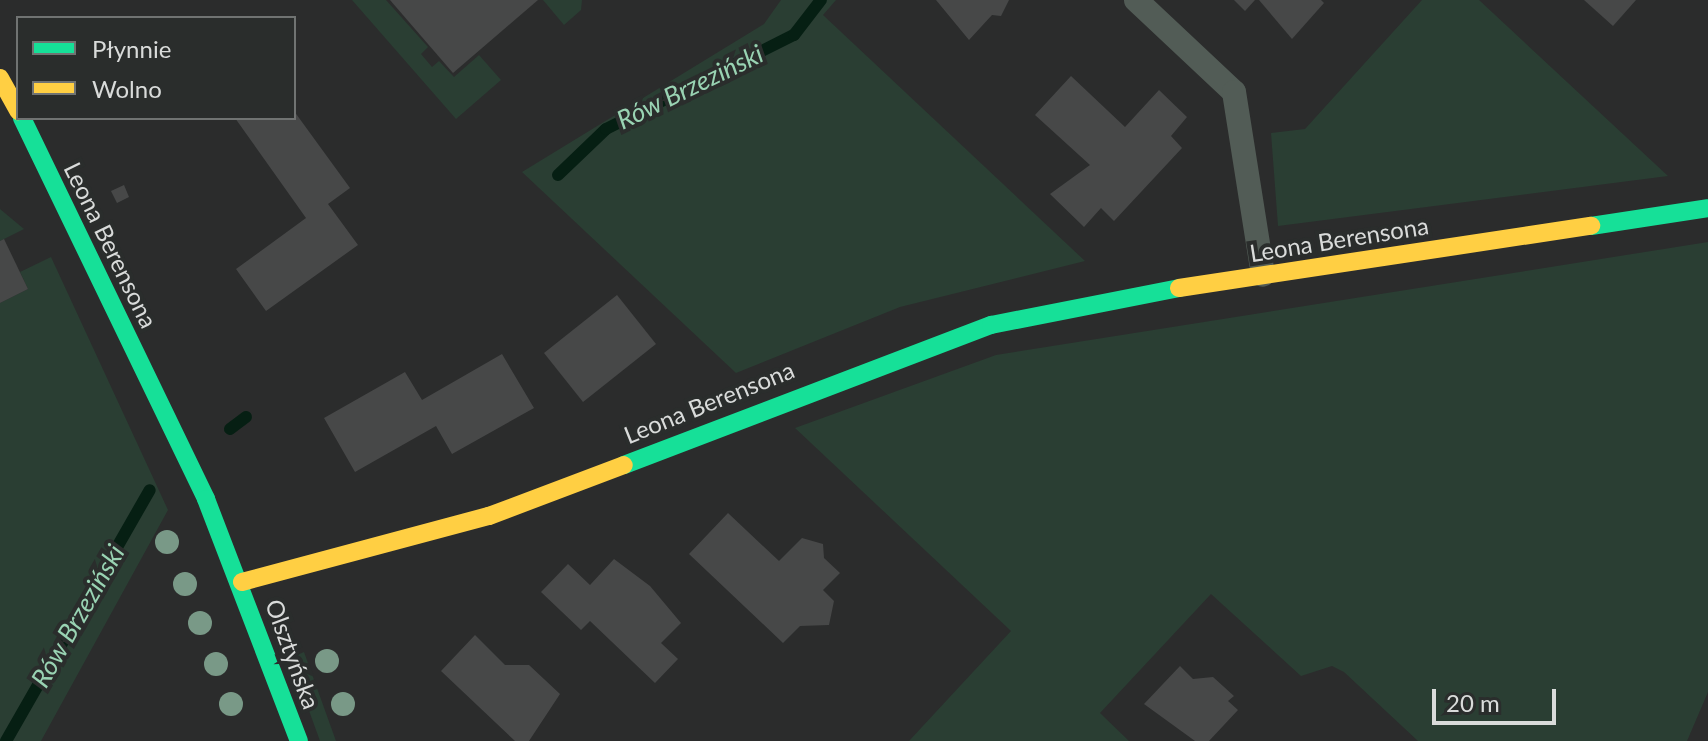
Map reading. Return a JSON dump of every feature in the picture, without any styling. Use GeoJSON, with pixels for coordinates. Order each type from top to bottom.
{"type":"FeatureCollection","features":[{"type":"Feature","properties":{"kind":"street","name":"Leona Berensona"},"geometry":{"type":"LineString","coordinates":[[0,78],[16,108]]}},
{"type":"Feature","properties":{"kind":"street","name":"Leona Berensona"},"geometry":{"type":"LineString","coordinates":[[22,120],[242,582],[489,516],[991,325],[1263,275],[1708,208]]}},
{"type":"Feature","properties":{"kind":"street","name":"Olsztyńska"},"geometry":{"type":"LineString","coordinates":[[242,582],[299,741]]}},
{"type":"Feature","properties":{"kind":"lane"},"geometry":{"type":"LineString","coordinates":[[1136,0],[1234,92],[1263,275]]}},
{"type":"Feature","properties":{"kind":"green space"},"geometry":{"type":"Polygon","coordinates":[[[352,0],[386,0],[428,47],[421,54],[432,67],[439,61],[454,77],[479,55],[501,80],[456,119],[352,0]]]}},
{"type":"Feature","properties":{"kind":"green space"},"geometry":{"type":"Polygon","coordinates":[[[543,0],[582,0],[581,10],[564,25],[543,0]]]}},
{"type":"Feature","properties":{"kind":"green space"},"geometry":{"type":"Polygon","coordinates":[[[781,0],[836,0],[823,15],[1085,261],[900,307],[736,373],[522,172],[764,24],[781,0]]]}},
{"type":"Feature","properties":{"kind":"green space"},"geometry":{"type":"Polygon","coordinates":[[[1422,0],[1479,0],[1668,176],[1278,226],[1271,133],[1305,129],[1422,0]]]}},
{"type":"Feature","properties":{"kind":"green space"},"geometry":{"type":"Polygon","coordinates":[[[0,209],[24,229],[0,241],[0,209]]]}},
{"type":"Feature","properties":{"kind":"green space"},"geometry":{"type":"Polygon","coordinates":[[[1708,242],[1708,692],[1687,741],[1418,741],[1344,672],[1332,666],[1301,676],[1211,594],[1100,713],[1129,741],[909,741],[1011,631],[795,428],[996,355],[1708,242]]]}},
{"type":"Feature","properties":{"kind":"green space"},"geometry":{"type":"Polygon","coordinates":[[[51,257],[168,510],[41,741],[0,741],[0,303],[28,289],[20,272],[51,257]]]}},
{"type":"Feature","properties":{"kind":"green space"},"geometry":{"type":"Polygon","coordinates":[[[304,652],[336,741],[320,741],[290,658],[304,652]]]}},
{"type":"Feature","properties":{"kind":"building"},"geometry":{"type":"Polygon","coordinates":[[[390,0],[538,0],[453,73],[390,0]]]}},
{"type":"Feature","properties":{"kind":"building"},"geometry":{"type":"Polygon","coordinates":[[[936,0],[1009,0],[1001,16],[992,15],[969,40],[936,0]]]}},
{"type":"Feature","properties":{"kind":"building"},"geometry":{"type":"Polygon","coordinates":[[[1234,0],[1255,0],[1245,11],[1234,0]]]}},
{"type":"Feature","properties":{"kind":"building"},"geometry":{"type":"Polygon","coordinates":[[[1259,0],[1321,0],[1324,3],[1292,39],[1259,0]]]}},
{"type":"Feature","properties":{"kind":"building"},"geometry":{"type":"Polygon","coordinates":[[[1584,0],[1636,0],[1613,26],[1584,0]]]}},
{"type":"Feature","properties":{"kind":"building"},"geometry":{"type":"Polygon","coordinates":[[[1071,76],[1125,127],[1159,90],[1187,117],[1171,136],[1182,148],[1114,221],[1101,208],[1084,227],[1050,194],[1090,165],[1035,115],[1071,76]]]}},
{"type":"Feature","properties":{"kind":"building"},"geometry":{"type":"Polygon","coordinates":[[[296,114],[350,188],[328,204],[358,245],[266,311],[236,269],[306,218],[236,120],[296,120],[296,114]]]}},
{"type":"Feature","properties":{"kind":"building"},"geometry":{"type":"Polygon","coordinates":[[[124,185],[129,197],[117,203],[111,191],[124,185]]]}},
{"type":"Feature","properties":{"kind":"building"},"geometry":{"type":"Polygon","coordinates":[[[4,239],[28,289],[0,303],[0,241],[4,239]]]}},
{"type":"Feature","properties":{"kind":"building"},"geometry":{"type":"Polygon","coordinates":[[[617,295],[656,344],[583,402],[544,353],[617,295]]]}},
{"type":"Feature","properties":{"kind":"building"},"geometry":{"type":"Polygon","coordinates":[[[502,354],[534,408],[452,454],[436,426],[355,472],[324,418],[405,372],[422,400],[502,354]]]}},
{"type":"Feature","properties":{"kind":"building"},"geometry":{"type":"Polygon","coordinates":[[[728,513],[779,561],[802,538],[823,544],[824,558],[840,573],[823,590],[834,601],[829,625],[800,626],[783,643],[689,554],[728,513]]]}},
{"type":"Feature","properties":{"kind":"building"},"geometry":{"type":"Polygon","coordinates":[[[614,559],[650,586],[681,623],[661,643],[678,659],[655,683],[590,621],[581,630],[541,592],[568,564],[590,585],[614,559]]]}},
{"type":"Feature","properties":{"kind":"building"},"geometry":{"type":"Polygon","coordinates":[[[475,635],[505,665],[529,665],[560,694],[529,741],[515,741],[441,671],[475,635]]]}},
{"type":"Feature","properties":{"kind":"building"},"geometry":{"type":"Polygon","coordinates":[[[1180,666],[1193,679],[1213,677],[1234,696],[1228,701],[1238,710],[1209,741],[1195,741],[1144,704],[1180,666]]]}},
{"type":"Feature","properties":{"kind":"waterway","name":"Rów Brzeziński"},"geometry":{"type":"LineString","coordinates":[[558,175],[606,129],[794,35],[821,0]]}},
{"type":"Feature","properties":{"kind":"waterway","name":"Rów Brzeziński"},"geometry":{"type":"LineString","coordinates":[[230,429],[246,417]]}},
{"type":"Feature","properties":{"kind":"waterway","name":"Rów Brzeziński"},"geometry":{"type":"LineString","coordinates":[[6,741],[150,490]]}},
{"type":"Feature","properties":{"kind":"traffic: fast"},"geometry":{"type":"LineString","coordinates":[[23,120],[206,499],[299,741]]}},
{"type":"Feature","properties":{"kind":"traffic: fast"},"geometry":{"type":"LineString","coordinates":[[1591,226],[1708,208]]}},
{"type":"Feature","properties":{"kind":"traffic: fast"},"geometry":{"type":"LineString","coordinates":[[624,465],[991,325],[1179,288]]}},
{"type":"Feature","properties":{"kind":"traffic: slow"},"geometry":{"type":"LineString","coordinates":[[0,78],[16,107]]}},
{"type":"Feature","properties":{"kind":"traffic: slow"},"geometry":{"type":"LineString","coordinates":[[1179,288],[1591,226]]}},
{"type":"Feature","properties":{"kind":"traffic: slow"},"geometry":{"type":"LineString","coordinates":[[242,582],[489,516],[624,465]]}}]}
